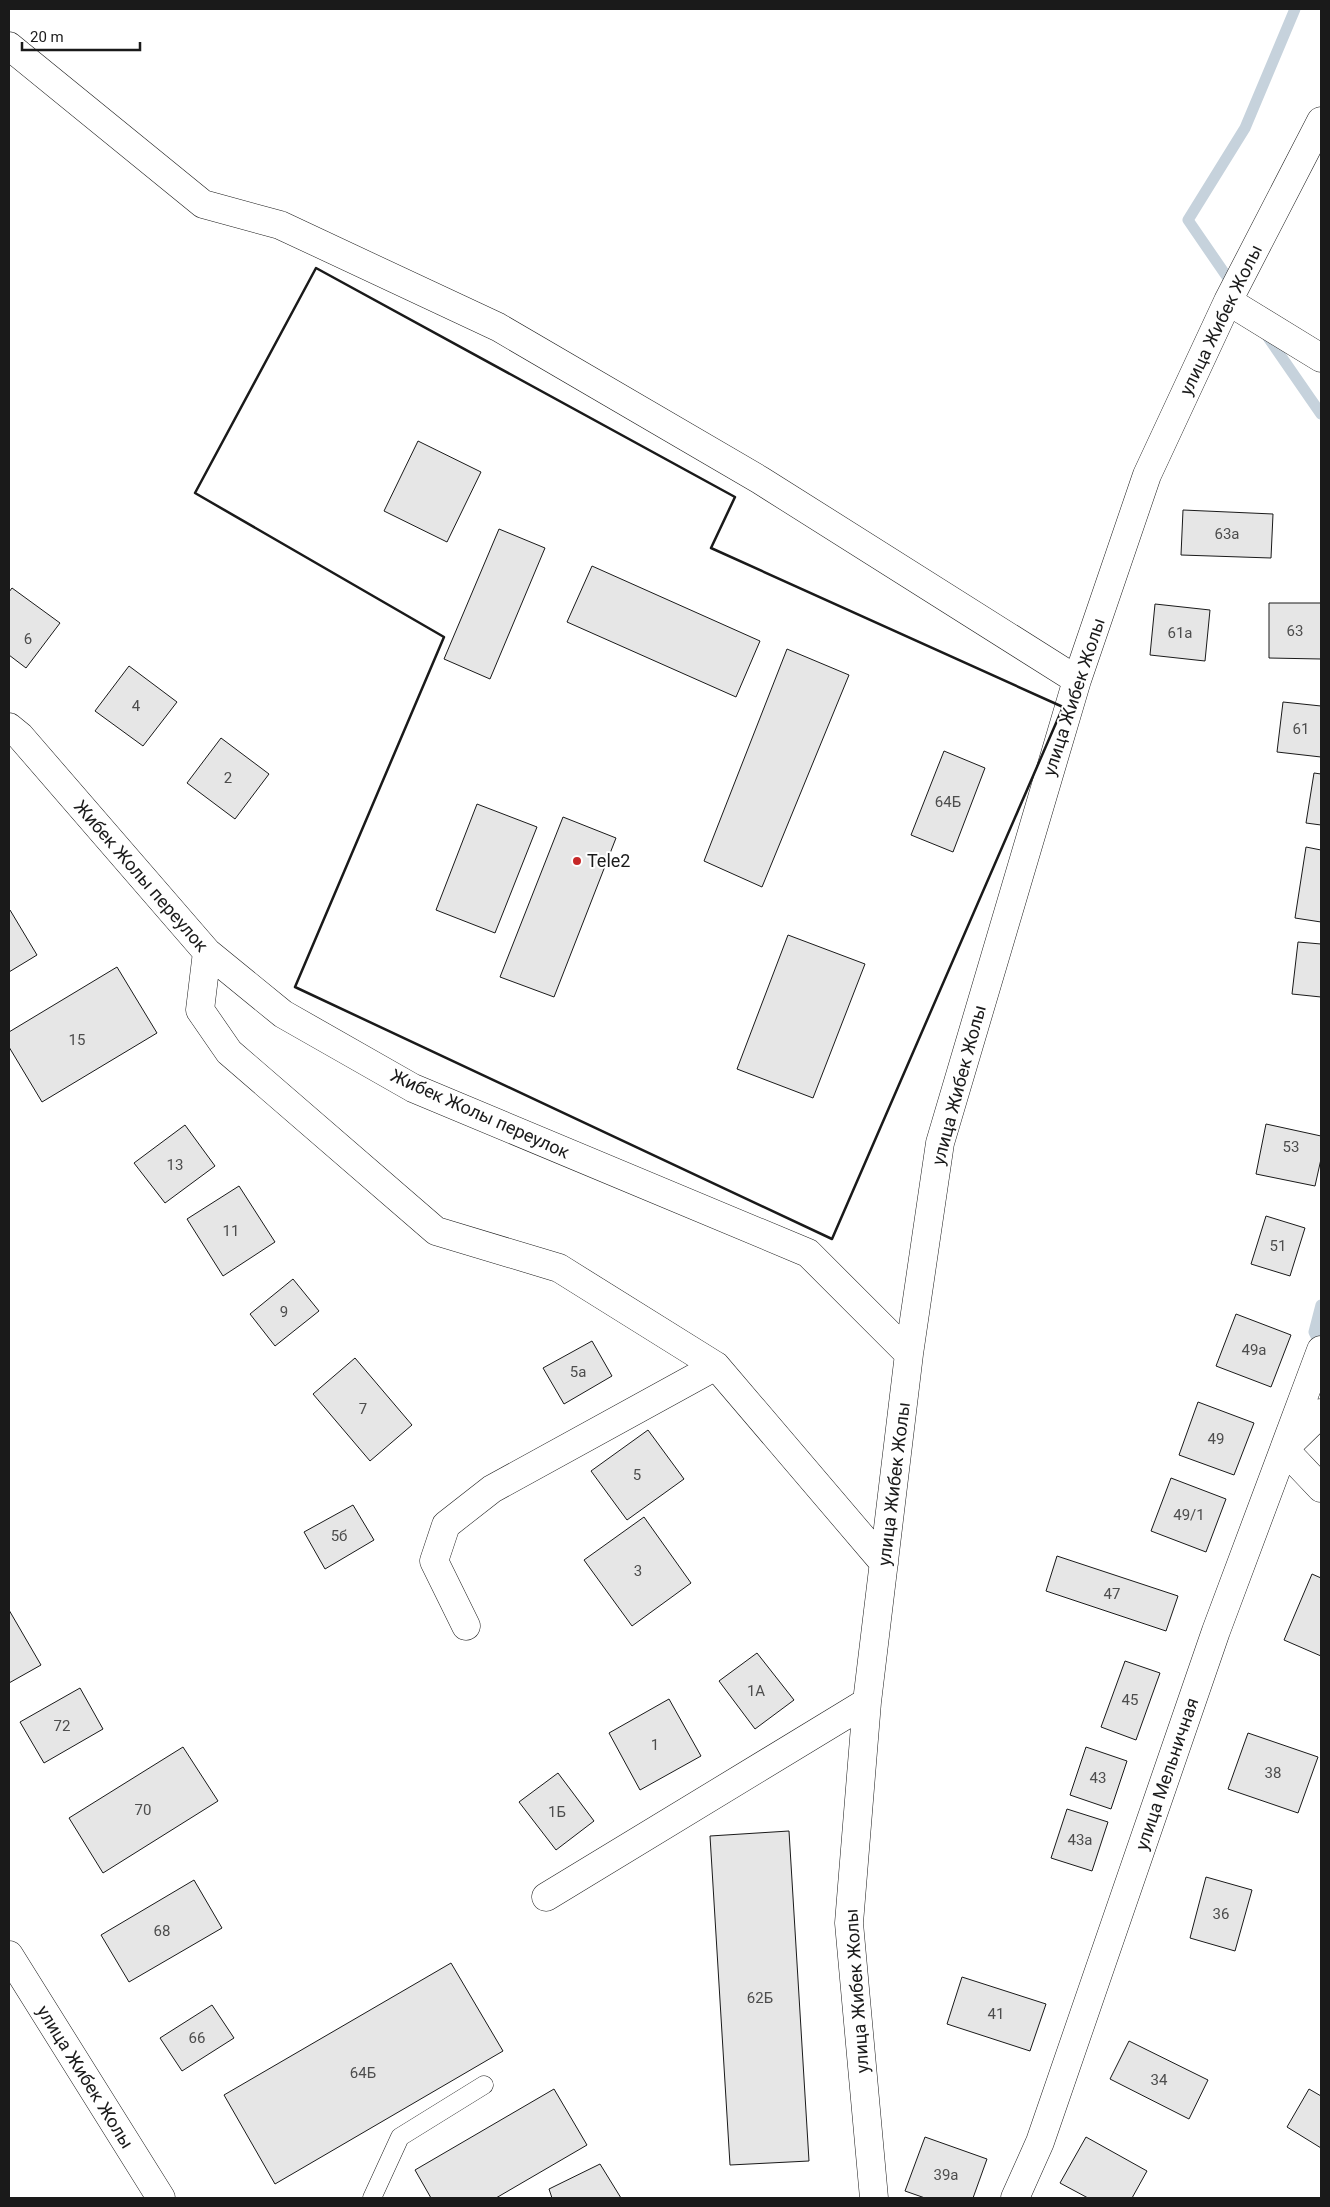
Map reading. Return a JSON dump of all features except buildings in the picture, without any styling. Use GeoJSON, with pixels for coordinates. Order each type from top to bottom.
{"type":"FeatureCollection","features":[{"type":"Feature","properties":{"kind":"street"},"geometry":{"type":"LineString","coordinates":[[9,46],[203,204],[280,225],[498,327],[760,480],[1077,680]]}},
{"type":"Feature","properties":{"kind":"street","name":"улица Жибек Жолы"},"geometry":{"type":"LineString","coordinates":[[874,2198],[850,1923],[867,1702],[909,1354],[940,1142],[1077,680],[1148,475],[1228,301],[1321,121]]}},
{"type":"Feature","properties":{"kind":"street"},"geometry":{"type":"LineString","coordinates":[[1228,301],[1321,358]]}},
{"type":"Feature","properties":{"kind":"street","name":"Жибек Жолы переулок"},"geometry":{"type":"LineString","coordinates":[[9,727],[20,736],[207,952],[283,1014],[413,1088],[808,1253],[909,1354]]}},
{"type":"Feature","properties":{"kind":"street"},"geometry":{"type":"LineString","coordinates":[[207,952],[200,1010],[229,1052],[436,1232],[559,1268],[716,1366],[884,1564]]}},
{"type":"Feature","properties":{"kind":"street","name":"улица Мельничная"},"geometry":{"type":"LineString","coordinates":[[1015,2198],[1040,2142],[1216,1631],[1321,1350]]}},
{"type":"Feature","properties":{"kind":"street"},"geometry":{"type":"LineString","coordinates":[[466,1626],[434,1561],[446,1525],[492,1489],[716,1366]]}},
{"type":"Feature","properties":{"kind":"street"},"geometry":{"type":"LineString","coordinates":[[1321,1413],[1284,1448],[1321,1488]]}},
{"type":"Feature","properties":{"kind":"street"},"geometry":{"type":"LineString","coordinates":[[546,1897],[867,1702]]}},
{"type":"Feature","properties":{"kind":"street","name":"улица Жибек Жолы"},"geometry":{"type":"LineString","coordinates":[[9,1955],[161,2198]]}},
{"type":"Feature","properties":{"kind":"lane"},"geometry":{"type":"LineString","coordinates":[[372,2198],[400,2137],[484,2085]]}},
{"type":"Feature","properties":{"kind":"waterway"},"geometry":{"type":"LineString","coordinates":[[1234,287],[1188,220],[1245,128],[1295,9]]}},
{"type":"Feature","properties":{"kind":"waterway"},"geometry":{"type":"LineString","coordinates":[[1265,333],[1321,414]]}},
{"type":"Feature","properties":{"kind":"waterway"},"geometry":{"type":"LineString","coordinates":[[1321,1305],[1314,1332],[1321,1346]]}},
{"type":"Feature","properties":{"kind":"wall"},"geometry":{"type":"LineString","coordinates":[[316,268],[735,497],[711,548],[1063,707],[832,1239],[295,987],[444,637],[195,493],[316,268]]}},
{"type":"Feature","properties":{"kind":"place","name":"Tele2"},"geometry":{"type":"Point","coordinates":[577,861]}}]}
